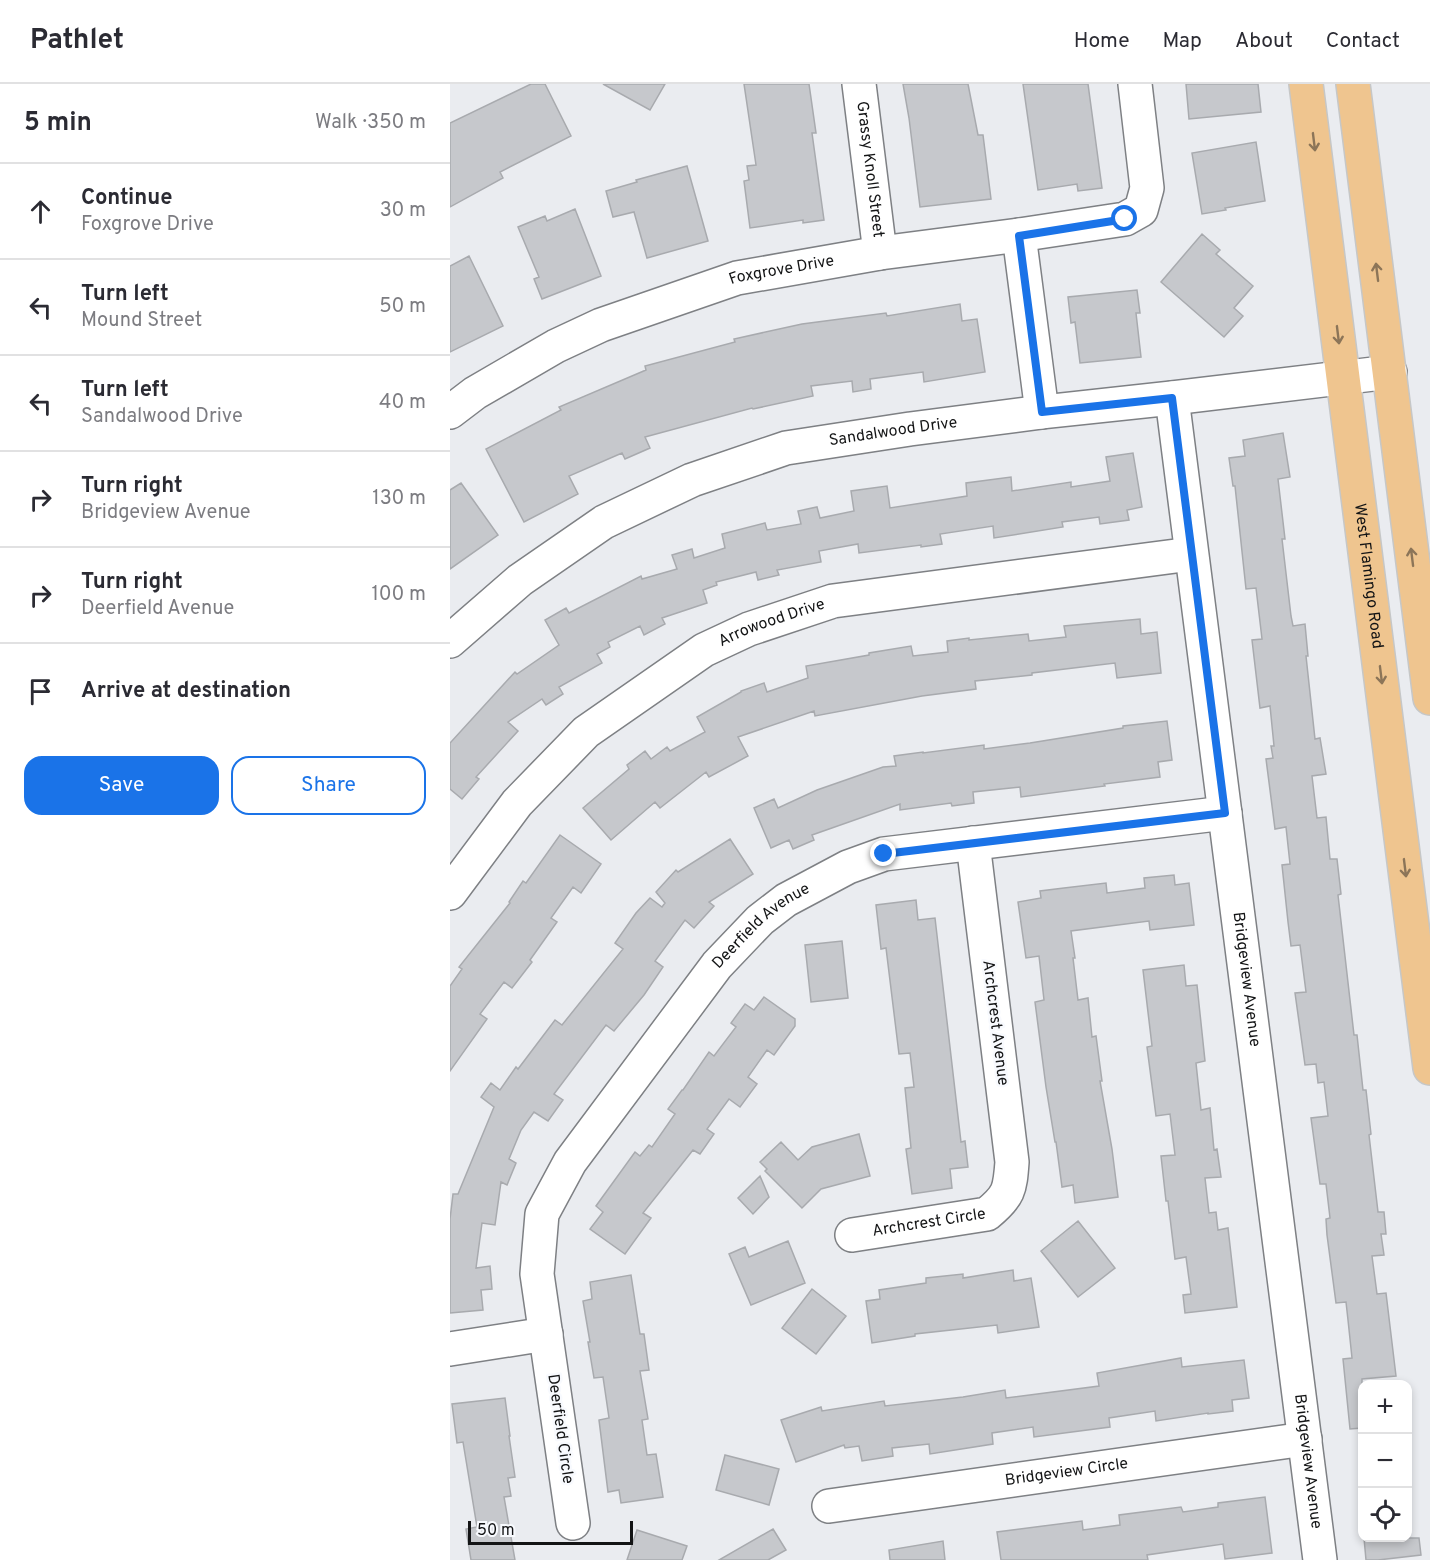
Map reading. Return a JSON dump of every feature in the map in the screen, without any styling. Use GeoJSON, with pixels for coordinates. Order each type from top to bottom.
{"type":"FeatureCollection","features":[{"type":"Feature","properties":{"kind":"main road","name":"West Flamingo Road"},"geometry":{"type":"LineString","coordinates":[[1306,84],[1430,1068]]}},
{"type":"Feature","properties":{"kind":"main road"},"geometry":{"type":"LineString","coordinates":[[1353,84],[1430,698]]}},
{"type":"Feature","properties":{"kind":"main road"},"geometry":{"type":"LineString","coordinates":[[1393,770],[1421,824],[1430,892]]}},
{"type":"Feature","properties":{"kind":"street","name":"Grassy Knoll Street"},"geometry":{"type":"LineString","coordinates":[[859,84],[880,253]]}},
{"type":"Feature","properties":{"kind":"street","name":"Foxgrove Drive"},"geometry":{"type":"LineString","coordinates":[[450,412],[475,393],[556,346],[601,325],[737,278],[880,253],[1019,236],[1125,219],[1141,210],[1147,188],[1135,84]]}},
{"type":"Feature","properties":{"kind":"street"},"geometry":{"type":"LineString","coordinates":[[1019,236],[1042,412]]}},
{"type":"Feature","properties":{"kind":"street","name":"Sandalwood Drive"},"geometry":{"type":"LineString","coordinates":[[450,641],[520,580],[604,522],[692,480],[786,448],[1042,412],[1389,372]]}},
{"type":"Feature","properties":{"kind":"street","name":"Bridgeview Avenue"},"geometry":{"type":"LineString","coordinates":[[1172,398],[1320,1560]]}},
{"type":"Feature","properties":{"kind":"street","name":"Arrowood Drive"},"geometry":{"type":"LineString","coordinates":[[450,893],[517,803],[586,732],[704,650],[749,629],[833,601],[1191,554]]}},
{"type":"Feature","properties":{"kind":"street","name":"Deerfield Avenue"},"geometry":{"type":"LineString","coordinates":[[546,1334],[537,1274],[542,1214],[570,1162],[717,964],[760,920],[786,900],[848,867],[884,854],[1225,813]]}},
{"type":"Feature","properties":{"kind":"street","name":"Archcrest Avenue"},"geometry":{"type":"LineString","coordinates":[[972,843],[1012,1162],[1011,1184],[1002,1201]]}},
{"type":"Feature","properties":{"kind":"street","name":"Archcrest Circle"},"geometry":{"type":"LineString","coordinates":[[852,1235],[987,1214],[1002,1201]]}},
{"type":"Feature","properties":{"kind":"street"},"geometry":{"type":"LineString","coordinates":[[450,1349],[546,1334]]}},
{"type":"Feature","properties":{"kind":"street","name":"Deerfield Circle"},"geometry":{"type":"LineString","coordinates":[[546,1334],[573,1523]]}},
{"type":"Feature","properties":{"kind":"street","name":"Bridgeview Circle"},"geometry":{"type":"LineString","coordinates":[[829,1506],[1305,1439]]}},
{"type":"Feature","properties":{"kind":"building"},"geometry":{"type":"Polygon","coordinates":[[[531,84],[545,84],[571,136],[500,172],[503,178],[450,207],[450,123],[531,84]]]}},
{"type":"Feature","properties":{"kind":"building"},"geometry":{"type":"Polygon","coordinates":[[[603,84],[665,84],[650,110],[603,84]]]}},
{"type":"Feature","properties":{"kind":"building"},"geometry":{"type":"Polygon","coordinates":[[[744,84],[809,84],[816,133],[812,133],[824,220],[803,223],[803,220],[750,228],[744,181],[749,180],[747,166],[756,165],[744,84]]]}},
{"type":"Feature","properties":{"kind":"building"},"geometry":{"type":"Polygon","coordinates":[[[903,84],[968,84],[978,135],[983,135],[991,199],[920,207],[903,84]]]}},
{"type":"Feature","properties":{"kind":"building"},"geometry":{"type":"Polygon","coordinates":[[[1023,84],[1088,84],[1102,188],[1078,191],[1077,184],[1038,190],[1023,84]]]}},
{"type":"Feature","properties":{"kind":"building"},"geometry":{"type":"Polygon","coordinates":[[[1186,84],[1258,84],[1261,112],[1189,119],[1186,84]]]}},
{"type":"Feature","properties":{"kind":"building"},"geometry":{"type":"Polygon","coordinates":[[[1256,142],[1265,201],[1202,214],[1192,153],[1256,142]]]}},
{"type":"Feature","properties":{"kind":"building"},"geometry":{"type":"Polygon","coordinates":[[[687,166],[708,241],[647,258],[634,212],[613,217],[606,191],[687,166]]]}},
{"type":"Feature","properties":{"kind":"building"},"geometry":{"type":"Polygon","coordinates":[[[575,209],[601,276],[542,299],[534,279],[539,277],[518,227],[545,216],[547,221],[575,209]]]}},
{"type":"Feature","properties":{"kind":"building"},"geometry":{"type":"Polygon","coordinates":[[[1202,234],[1220,250],[1216,254],[1253,286],[1234,308],[1243,316],[1224,337],[1161,282],[1202,234]]]}},
{"type":"Feature","properties":{"kind":"building"},"geometry":{"type":"Polygon","coordinates":[[[469,256],[503,326],[450,352],[450,266],[469,256]]]}},
{"type":"Feature","properties":{"kind":"building"},"geometry":{"type":"Polygon","coordinates":[[[1137,290],[1140,313],[1136,313],[1141,357],[1080,363],[1075,322],[1071,323],[1068,297],[1137,290]]]}},
{"type":"Feature","properties":{"kind":"building"},"geometry":{"type":"Polygon","coordinates":[[[960,304],[962,321],[977,319],[985,372],[924,382],[923,372],[870,379],[871,389],[853,392],[852,381],[811,386],[813,396],[752,408],[645,437],[650,448],[625,459],[622,453],[569,476],[578,494],[524,522],[486,449],[561,410],[559,407],[646,370],[645,366],[735,342],[734,339],[802,324],[886,313],[887,316],[960,304]]]}},
{"type":"Feature","properties":{"kind":"building"},"geometry":{"type":"Polygon","coordinates":[[[1283,433],[1290,477],[1278,479],[1291,616],[1293,626],[1305,624],[1315,739],[1320,738],[1326,774],[1312,776],[1317,818],[1326,817],[1330,859],[1337,859],[1341,894],[1338,895],[1354,1035],[1357,1035],[1363,1090],[1366,1090],[1378,1212],[1384,1212],[1386,1234],[1381,1234],[1384,1255],[1372,1256],[1377,1294],[1386,1293],[1396,1376],[1358,1380],[1358,1428],[1350,1429],[1343,1359],[1352,1358],[1346,1302],[1336,1303],[1327,1235],[1326,1219],[1330,1218],[1326,1184],[1320,1184],[1311,1118],[1328,1116],[1324,1082],[1318,1083],[1316,1064],[1305,1065],[1295,993],[1306,992],[1300,945],[1291,946],[1282,865],[1290,864],[1286,827],[1275,829],[1266,759],[1273,758],[1271,746],[1274,746],[1270,706],[1260,708],[1252,640],[1262,639],[1256,588],[1246,589],[1235,486],[1233,486],[1229,458],[1245,456],[1243,440],[1283,433]]]}},
{"type":"Feature","properties":{"kind":"building"},"geometry":{"type":"Polygon","coordinates":[[[1133,453],[1142,507],[1127,510],[1129,520],[1100,524],[1099,517],[1062,522],[1063,527],[994,538],[993,526],[940,534],[942,544],[859,553],[858,544],[819,551],[821,562],[777,570],[779,575],[758,580],[756,572],[716,582],[717,585],[703,590],[707,603],[662,618],[665,624],[644,635],[640,626],[608,642],[610,647],[597,654],[602,663],[559,687],[563,694],[546,705],[542,699],[508,722],[518,731],[476,777],[479,779],[462,799],[450,789],[450,743],[515,672],[517,674],[559,645],[545,620],[566,608],[569,613],[641,576],[642,579],[677,569],[672,555],[692,549],[694,558],[725,548],[722,534],[765,523],[767,530],[801,524],[798,511],[817,507],[820,518],[854,511],[851,491],[887,486],[890,508],[967,496],[966,483],[1011,477],[1012,491],[1071,482],[1071,487],[1110,481],[1106,457],[1133,453]]]}},
{"type":"Feature","properties":{"kind":"building"},"geometry":{"type":"Polygon","coordinates":[[[461,483],[498,535],[450,569],[450,490],[461,483]]]}},
{"type":"Feature","properties":{"kind":"building"},"geometry":{"type":"Polygon","coordinates":[[[1140,619],[1141,634],[1157,632],[1161,673],[1117,678],[1115,663],[975,681],[976,689],[922,696],[815,716],[814,711],[738,737],[748,756],[709,777],[706,772],[660,808],[655,802],[611,840],[583,808],[629,769],[627,765],[645,751],[651,759],[667,747],[670,751],[705,732],[697,717],[741,691],[764,683],[767,692],[808,678],[806,666],[911,646],[913,656],[948,652],[947,641],[969,638],[969,640],[1028,634],[1029,641],[1066,637],[1064,626],[1140,619]]]}},
{"type":"Feature","properties":{"kind":"building"},"geometry":{"type":"Polygon","coordinates":[[[1167,721],[1172,760],[1158,762],[1160,777],[1021,797],[1020,787],[973,792],[974,803],[952,806],[951,803],[900,810],[900,804],[812,835],[814,840],[793,849],[789,840],[771,848],[754,808],[774,799],[778,808],[817,790],[883,767],[896,766],[894,756],[984,745],[984,749],[1167,721]]]}},
{"type":"Feature","properties":{"kind":"building"},"geometry":{"type":"Polygon","coordinates":[[[560,835],[601,864],[581,893],[573,887],[551,918],[557,922],[530,960],[532,962],[512,988],[504,982],[480,1014],[487,1019],[450,1071],[450,986],[462,969],[459,967],[510,903],[523,881],[526,883],[560,835]]]}},
{"type":"Feature","properties":{"kind":"building"},"geometry":{"type":"Polygon","coordinates":[[[730,839],[753,874],[709,902],[714,906],[694,928],[685,920],[655,961],[663,967],[644,995],[614,1031],[606,1025],[554,1094],[563,1100],[548,1121],[534,1112],[521,1130],[509,1159],[516,1163],[507,1185],[501,1182],[495,1225],[482,1223],[476,1268],[490,1266],[492,1289],[481,1290],[483,1310],[450,1313],[450,1219],[453,1194],[458,1194],[494,1107],[481,1097],[491,1083],[500,1090],[555,1020],[562,1025],[623,949],[615,943],[636,913],[650,898],[662,907],[665,903],[656,892],[676,870],[678,872],[730,839]]]}},
{"type":"Feature","properties":{"kind":"building"},"geometry":{"type":"Polygon","coordinates":[[[1174,875],[1175,885],[1189,883],[1194,925],[1150,930],[1149,921],[1071,931],[1078,1000],[1088,998],[1092,1037],[1096,1036],[1102,1081],[1100,1081],[1118,1197],[1075,1203],[1073,1185],[1062,1187],[1046,1087],[1035,1002],[1044,1000],[1039,956],[1026,958],[1018,902],[1041,898],[1040,891],[1106,883],[1107,893],[1145,888],[1144,878],[1174,875]]]}},
{"type":"Feature","properties":{"kind":"building"},"geometry":{"type":"Polygon","coordinates":[[[916,900],[918,920],[935,918],[961,1142],[965,1141],[968,1167],[950,1169],[952,1188],[912,1194],[906,1149],[911,1148],[905,1088],[914,1087],[910,1053],[899,1054],[886,948],[881,949],[876,905],[916,900]]]}},
{"type":"Feature","properties":{"kind":"building"},"geometry":{"type":"Polygon","coordinates":[[[842,941],[848,998],[811,1002],[805,945],[842,941]]]}},
{"type":"Feature","properties":{"kind":"building"},"geometry":{"type":"Polygon","coordinates":[[[1184,965],[1186,986],[1197,985],[1205,1061],[1196,1063],[1201,1110],[1210,1108],[1214,1150],[1217,1149],[1221,1177],[1205,1178],[1209,1213],[1216,1212],[1218,1230],[1228,1228],[1237,1307],[1185,1313],[1183,1295],[1191,1294],[1186,1257],[1175,1259],[1161,1156],[1175,1155],[1170,1114],[1156,1116],[1147,1047],[1152,1046],[1143,970],[1184,965]]]}},
{"type":"Feature","properties":{"kind":"building"},"geometry":{"type":"Polygon","coordinates":[[[764,997],[795,1019],[795,1026],[774,1055],[767,1050],[748,1077],[757,1084],[740,1107],[729,1099],[707,1129],[714,1134],[700,1154],[693,1150],[643,1213],[651,1218],[625,1254],[590,1229],[603,1212],[596,1206],[635,1152],[640,1156],[649,1145],[652,1147],[675,1114],[668,1109],[709,1052],[714,1056],[736,1027],[731,1023],[745,1004],[754,1010],[764,997]]]}},
{"type":"Feature","properties":{"kind":"building"},"geometry":{"type":"Polygon","coordinates":[[[859,1134],[870,1176],[821,1189],[802,1208],[765,1171],[767,1169],[760,1162],[781,1142],[798,1160],[812,1147],[859,1134]]]}},
{"type":"Feature","properties":{"kind":"building"},"geometry":{"type":"Polygon","coordinates":[[[760,1176],[769,1197],[753,1214],[738,1198],[760,1176]]]}},
{"type":"Feature","properties":{"kind":"building"},"geometry":{"type":"Polygon","coordinates":[[[1078,1221],[1115,1268],[1078,1297],[1041,1251],[1078,1221]]]}},
{"type":"Feature","properties":{"kind":"building"},"geometry":{"type":"Polygon","coordinates":[[[788,1241],[805,1283],[751,1305],[729,1254],[745,1247],[749,1257],[788,1241]]]}},
{"type":"Feature","properties":{"kind":"building"},"geometry":{"type":"Polygon","coordinates":[[[1013,1270],[1014,1281],[1031,1278],[1039,1327],[998,1333],[997,1325],[915,1334],[915,1336],[872,1343],[866,1301],[880,1299],[879,1290],[926,1283],[926,1278],[963,1274],[963,1278],[1013,1270]]]}},
{"type":"Feature","properties":{"kind":"building"},"geometry":{"type":"Polygon","coordinates":[[[631,1275],[640,1334],[644,1334],[649,1370],[640,1371],[648,1419],[642,1420],[647,1455],[656,1454],[663,1497],[621,1503],[619,1490],[608,1492],[599,1420],[609,1418],[603,1377],[594,1378],[583,1301],[592,1299],[590,1282],[631,1275]]]}},
{"type":"Feature","properties":{"kind":"building"},"geometry":{"type":"Polygon","coordinates":[[[812,1289],[846,1316],[816,1354],[782,1328],[812,1289]]]}},
{"type":"Feature","properties":{"kind":"building"},"geometry":{"type":"Polygon","coordinates":[[[1181,1358],[1182,1367],[1244,1360],[1249,1398],[1232,1400],[1233,1411],[1156,1421],[1155,1411],[1109,1418],[1110,1427],[1034,1437],[1033,1427],[992,1433],[993,1444],[930,1454],[929,1444],[892,1448],[893,1456],[862,1461],[859,1446],[845,1448],[844,1445],[796,1462],[781,1420],[821,1407],[822,1411],[884,1401],[885,1406],[1005,1390],[1006,1398],[1099,1386],[1097,1373],[1181,1358]]]}},
{"type":"Feature","properties":{"kind":"building"},"geometry":{"type":"Polygon","coordinates":[[[505,1398],[515,1477],[508,1478],[511,1496],[504,1497],[515,1560],[471,1560],[466,1529],[477,1527],[463,1442],[457,1443],[452,1404],[505,1398]]]}},
{"type":"Feature","properties":{"kind":"building"},"geometry":{"type":"Polygon","coordinates":[[[725,1455],[779,1469],[769,1505],[716,1490],[725,1455]]]}},
{"type":"Feature","properties":{"kind":"building"},"geometry":{"type":"Polygon","coordinates":[[[1265,1497],[1272,1553],[1225,1559],[1223,1544],[1147,1555],[1148,1560],[1001,1560],[997,1532],[1082,1521],[1083,1530],[1120,1525],[1119,1515],[1181,1507],[1183,1512],[1218,1507],[1218,1503],[1265,1497]]]}},
{"type":"Feature","properties":{"kind":"building"},"geometry":{"type":"Polygon","coordinates":[[[773,1529],[786,1550],[768,1560],[719,1560],[773,1529]]]}},
{"type":"Feature","properties":{"kind":"building"},"geometry":{"type":"Polygon","coordinates":[[[637,1530],[687,1546],[682,1560],[627,1560],[637,1530]]]}},
{"type":"Feature","properties":{"kind":"building"},"geometry":{"type":"Polygon","coordinates":[[[1412,1538],[1419,1538],[1421,1555],[1366,1560],[1364,1542],[1412,1542],[1412,1538]]]}},
{"type":"Feature","properties":{"kind":"building"},"geometry":{"type":"Polygon","coordinates":[[[943,1541],[945,1560],[890,1560],[889,1550],[943,1541]]]}},
{"type":"Feature","properties":{"kind":"route"},"geometry":{"type":"LineString","coordinates":[[884,854],[1225,813],[1172,398],[1042,412],[1019,236],[1125,219]]}}]}
